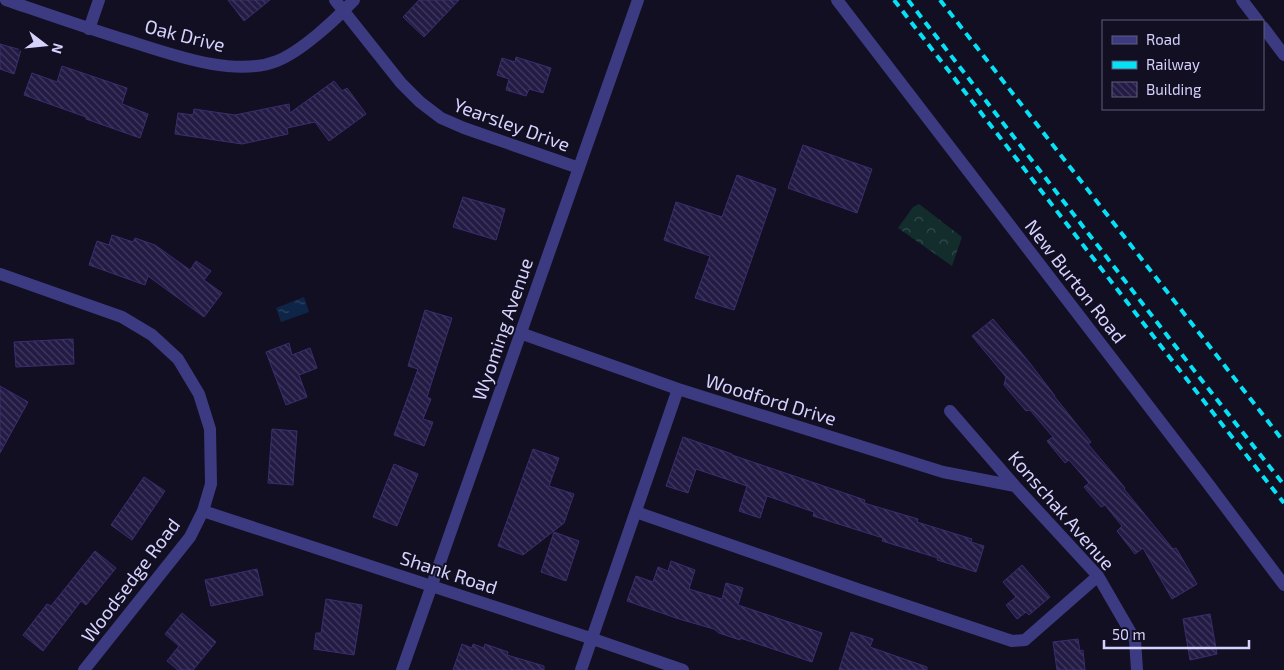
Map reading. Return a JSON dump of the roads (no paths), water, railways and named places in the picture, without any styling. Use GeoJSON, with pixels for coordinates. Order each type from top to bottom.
{"type":"FeatureCollection","features":[{"type":"Feature","properties":{"kind":"street","name":"Oak Drive"},"geometry":{"type":"LineString","coordinates":[[6,0],[89,29],[180,57],[218,65],[255,66],[277,61],[303,46],[354,0]]}},
{"type":"Feature","properties":{"kind":"street"},"geometry":{"type":"LineString","coordinates":[[89,29],[99,0]]}},
{"type":"Feature","properties":{"kind":"street","name":"Yearsley Drive"},"geometry":{"type":"LineString","coordinates":[[335,0],[401,83],[440,118],[579,168]]}},
{"type":"Feature","properties":{"kind":"street","name":"Wyoming Avenue"},"geometry":{"type":"LineString","coordinates":[[402,670],[638,0]]}},
{"type":"Feature","properties":{"kind":"street","name":"New Burton Road"},"geometry":{"type":"LineString","coordinates":[[837,0],[1284,585]]}},
{"type":"Feature","properties":{"kind":"street"},"geometry":{"type":"LineString","coordinates":[[1242,0],[1257,20]]}},
{"type":"Feature","properties":{"kind":"street"},"geometry":{"type":"LineString","coordinates":[[1264,28],[1284,55]]}},
{"type":"Feature","properties":{"kind":"street","name":"Woodsedge Road"},"geometry":{"type":"LineString","coordinates":[[2,279],[122,317],[152,334],[178,358],[199,394],[210,428],[211,484],[203,511],[190,537],[84,670]]}},
{"type":"Feature","properties":{"kind":"street","name":"Woodford Drive"},"geometry":{"type":"LineString","coordinates":[[520,334],[678,389],[943,472],[1015,486]]}},
{"type":"Feature","properties":{"kind":"street"},"geometry":{"type":"LineString","coordinates":[[581,670],[678,389]]}},
{"type":"Feature","properties":{"kind":"street","name":"Konschak Avenue"},"geometry":{"type":"LineString","coordinates":[[950,411],[1015,486],[1098,576],[1135,640],[1137,670]]}},
{"type":"Feature","properties":{"kind":"street","name":"Shank Road"},"geometry":{"type":"LineString","coordinates":[[203,511],[593,638],[683,670]]}},
{"type":"Feature","properties":{"kind":"street"},"geometry":{"type":"LineString","coordinates":[[636,512],[1012,641],[1025,640],[1098,576]]}},
{"type":"Feature","properties":{"kind":"water"},"geometry":{"type":"Polygon","coordinates":[[[304,297],[309,312],[281,322],[276,308],[304,297]]]}},
{"type":"Feature","properties":{"kind":"railway"},"geometry":{"type":"LineString","coordinates":[[894,0],[1284,503]]}},
{"type":"Feature","properties":{"kind":"railway"},"geometry":{"type":"LineString","coordinates":[[908,0],[1284,485]]}},
{"type":"Feature","properties":{"kind":"railway"},"geometry":{"type":"LineString","coordinates":[[940,0],[1284,442]]}}]}
